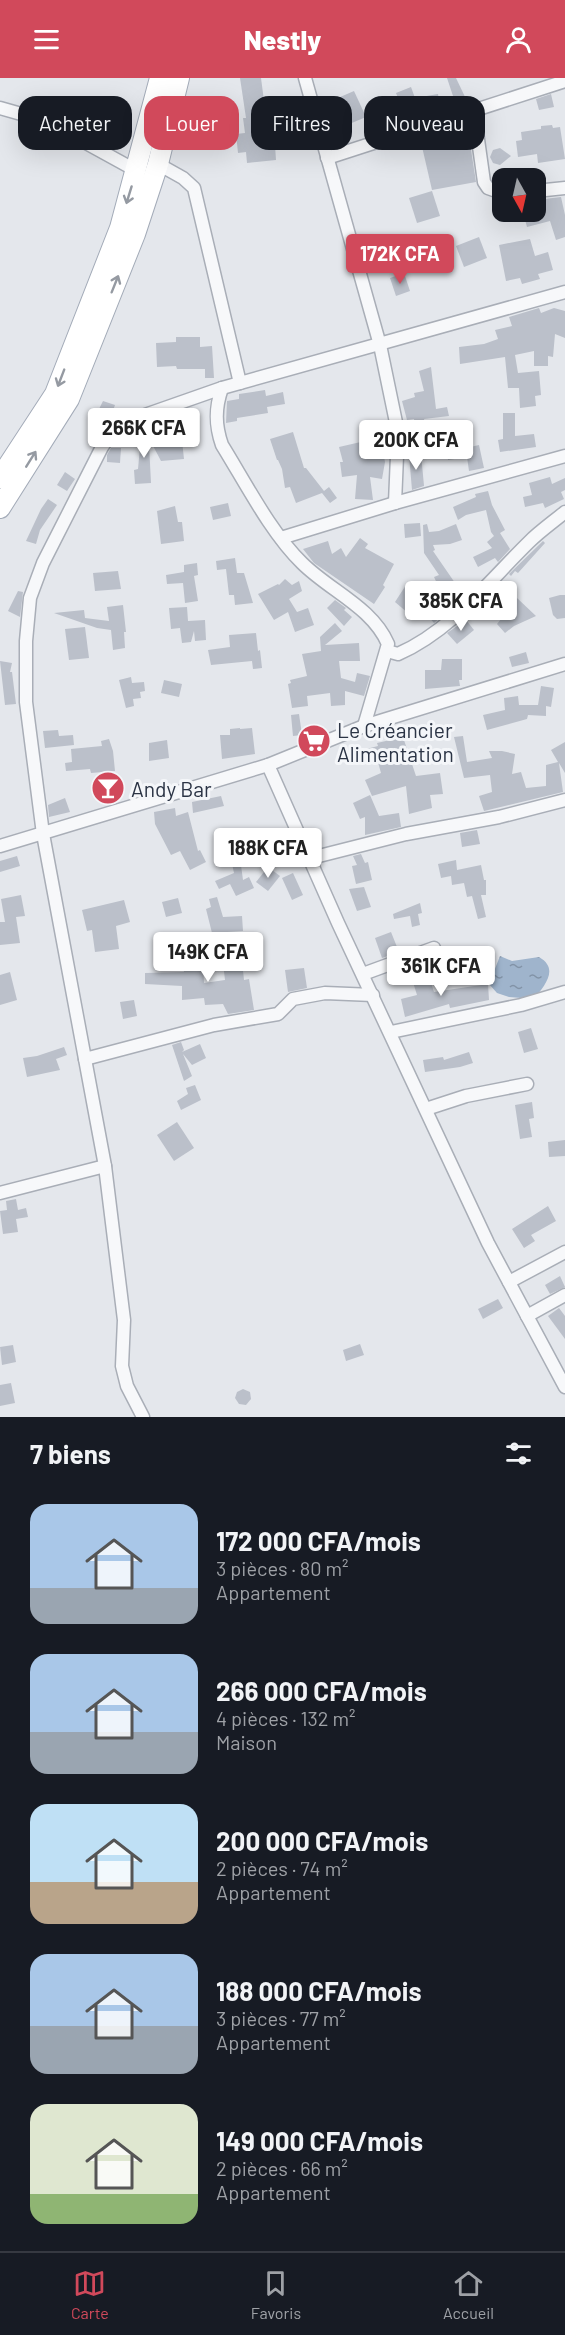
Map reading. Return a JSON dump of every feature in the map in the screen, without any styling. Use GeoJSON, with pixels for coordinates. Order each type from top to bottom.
{"type":"FeatureCollection","features":[{"type":"Feature","properties":{"kind":"main road"},"geometry":{"type":"LineString","coordinates":[[0,478],[55,394],[120,228],[160,78]]}},
{"type":"Feature","properties":{"kind":"main road"},"geometry":{"type":"LineString","coordinates":[[0,508],[69,399],[135,234],[158,164],[179,78]]}},
{"type":"Feature","properties":{"kind":"street"},"geometry":{"type":"LineString","coordinates":[[305,78],[380,345],[398,432],[395,503]]}},
{"type":"Feature","properties":{"kind":"street"},"geometry":{"type":"LineString","coordinates":[[485,107],[565,81]]}},
{"type":"Feature","properties":{"kind":"street"},"geometry":{"type":"LineString","coordinates":[[0,108],[46,121],[137,171]]}},
{"type":"Feature","properties":{"kind":"street"},"geometry":{"type":"LineString","coordinates":[[327,159],[364,147]]}},
{"type":"Feature","properties":{"kind":"street"},"geometry":{"type":"LineString","coordinates":[[479,150],[484,182],[492,189]]}},
{"type":"Feature","properties":{"kind":"street"},"geometry":{"type":"LineString","coordinates":[[158,164],[183,178],[194,188],[240,383]]}},
{"type":"Feature","properties":{"kind":"street"},"geometry":{"type":"LineString","coordinates":[[546,190],[565,188]]}},
{"type":"Feature","properties":{"kind":"street"},"geometry":{"type":"LineString","coordinates":[[143,1417],[127,1386],[122,1366],[124,1320],[105,1166],[43,834],[26,702],[26,651],[30,598],[43,563],[102,447],[113,432],[125,422],[222,388],[565,292]]}},
{"type":"Feature","properties":{"kind":"street"},"geometry":{"type":"LineString","coordinates":[[222,388],[216,417],[217,431],[222,445],[281,538],[302,563],[377,623],[388,644],[364,726]]}},
{"type":"Feature","properties":{"kind":"street"},"geometry":{"type":"LineString","coordinates":[[281,538],[395,503],[565,456]]}},
{"type":"Feature","properties":{"kind":"street"},"geometry":{"type":"LineString","coordinates":[[387,651],[398,654],[432,635],[482,591],[531,540],[565,512]]}},
{"type":"Feature","properties":{"kind":"street"},"geometry":{"type":"LineString","coordinates":[[0,846],[267,765],[364,726],[565,664]]}},
{"type":"Feature","properties":{"kind":"street"},"geometry":{"type":"LineString","coordinates":[[267,765],[488,1243],[565,1387]]}},
{"type":"Feature","properties":{"kind":"street"},"geometry":{"type":"LineString","coordinates":[[311,858],[406,834],[499,817],[565,800]]}},
{"type":"Feature","properties":{"kind":"street"},"geometry":{"type":"LineString","coordinates":[[363,974],[434,948]]}},
{"type":"Feature","properties":{"kind":"street"},"geometry":{"type":"LineString","coordinates":[[391,1032],[521,1005],[565,992]]}},
{"type":"Feature","properties":{"kind":"street"},"geometry":{"type":"LineString","coordinates":[[85,1059],[214,1025],[278,1014],[293,999],[325,993],[373,995]]}},
{"type":"Feature","properties":{"kind":"street"},"geometry":{"type":"LineString","coordinates":[[426,1109],[466,1096],[527,1084]]}},
{"type":"Feature","properties":{"kind":"street"},"geometry":{"type":"LineString","coordinates":[[0,1193],[105,1166]]}},
{"type":"Feature","properties":{"kind":"street"},"geometry":{"type":"LineString","coordinates":[[509,1282],[565,1251]]}},
{"type":"Feature","properties":{"kind":"street"},"geometry":{"type":"LineString","coordinates":[[527,1316],[565,1295]]}},
{"type":"Feature","properties":{"kind":"water"},"geometry":{"type":"Polygon","coordinates":[[[500,956],[512,961],[539,957],[545,962],[549,972],[548,978],[534,999],[509,997],[497,993],[489,984],[500,956]]]}},
{"type":"Feature","properties":{"kind":"building"},"geometry":{"type":"Polygon","coordinates":[[[240,78],[261,78],[263,96],[251,96],[251,150],[275,150],[276,160],[247,163],[246,152],[238,153],[239,134],[245,133],[243,118],[246,118],[240,78]]]}},
{"type":"Feature","properties":{"kind":"building"},"geometry":{"type":"Polygon","coordinates":[[[447,78],[456,78],[465,96],[453,96],[447,78]]]}},
{"type":"Feature","properties":{"kind":"building"},"geometry":{"type":"Polygon","coordinates":[[[411,87],[414,96],[397,96],[396,93],[411,87]]]}},
{"type":"Feature","properties":{"kind":"building"},"geometry":{"type":"Polygon","coordinates":[[[354,91],[364,113],[364,118],[352,123],[352,96],[342,96],[354,91]]]}},
{"type":"Feature","properties":{"kind":"building"},"geometry":{"type":"Polygon","coordinates":[[[551,94],[554,107],[539,110],[536,99],[551,94]]]}},
{"type":"Feature","properties":{"kind":"building"},"geometry":{"type":"Polygon","coordinates":[[[552,125],[553,128],[560,127],[565,159],[538,163],[537,154],[518,157],[516,141],[522,140],[521,132],[552,125]]]}},
{"type":"Feature","properties":{"kind":"building"},"geometry":{"type":"Polygon","coordinates":[[[500,148],[511,156],[500,165],[493,163],[490,157],[493,150],[500,148]]]}},
{"type":"Feature","properties":{"kind":"building"},"geometry":{"type":"Polygon","coordinates":[[[423,150],[471,150],[476,182],[432,190],[423,150]]]}},
{"type":"Feature","properties":{"kind":"building"},"geometry":{"type":"Polygon","coordinates":[[[432,191],[440,216],[417,223],[409,198],[432,191]]]}},
{"type":"Feature","properties":{"kind":"building"},"geometry":{"type":"Polygon","coordinates":[[[561,197],[565,215],[565,237],[556,240],[550,221],[527,227],[526,222],[546,222],[546,199],[561,197]]]}},
{"type":"Feature","properties":{"kind":"building"},"geometry":{"type":"Polygon","coordinates":[[[479,237],[487,258],[464,267],[456,246],[479,237]]]}},
{"type":"Feature","properties":{"kind":"building"},"geometry":{"type":"Polygon","coordinates":[[[530,239],[535,256],[548,252],[553,270],[538,274],[540,279],[522,284],[520,278],[506,281],[499,245],[530,239]]]}},
{"type":"Feature","properties":{"kind":"building"},"geometry":{"type":"Polygon","coordinates":[[[404,273],[410,291],[396,296],[390,278],[404,273]]]}},
{"type":"Feature","properties":{"kind":"building"},"geometry":{"type":"Polygon","coordinates":[[[539,308],[541,313],[554,308],[565,311],[565,338],[555,334],[553,357],[548,356],[548,366],[534,366],[534,351],[515,355],[518,373],[539,371],[541,395],[535,396],[536,406],[520,408],[519,388],[508,388],[505,357],[460,364],[459,347],[484,344],[498,339],[495,330],[512,326],[509,317],[539,308]]]}},
{"type":"Feature","properties":{"kind":"building"},"geometry":{"type":"Polygon","coordinates":[[[176,337],[200,337],[200,347],[212,346],[214,378],[205,378],[205,369],[157,367],[156,343],[176,342],[176,337]]]}},
{"type":"Feature","properties":{"kind":"building"},"geometry":{"type":"Polygon","coordinates":[[[431,367],[436,409],[447,407],[449,416],[424,419],[425,423],[415,426],[414,419],[407,420],[402,401],[415,397],[414,393],[424,391],[419,371],[431,367]]]}},
{"type":"Feature","properties":{"kind":"building"},"geometry":{"type":"Polygon","coordinates":[[[265,390],[266,396],[283,392],[285,404],[267,407],[268,413],[237,418],[237,421],[226,423],[227,401],[239,399],[239,394],[265,390]]]}},
{"type":"Feature","properties":{"kind":"building"},"geometry":{"type":"Polygon","coordinates":[[[103,401],[115,405],[102,433],[90,427],[103,401]]]}},
{"type":"Feature","properties":{"kind":"building"},"geometry":{"type":"Polygon","coordinates":[[[179,413],[184,459],[161,461],[150,440],[167,442],[165,417],[179,413]]]}},
{"type":"Feature","properties":{"kind":"building"},"geometry":{"type":"Polygon","coordinates":[[[503,413],[515,413],[515,436],[534,434],[536,447],[500,452],[498,440],[503,439],[503,413]]]}},
{"type":"Feature","properties":{"kind":"building"},"geometry":{"type":"Polygon","coordinates":[[[148,424],[151,483],[135,484],[134,470],[138,469],[142,425],[148,424]]]}},
{"type":"Feature","properties":{"kind":"building"},"geometry":{"type":"Polygon","coordinates":[[[293,432],[304,468],[324,491],[329,487],[337,498],[330,503],[322,493],[296,503],[290,487],[285,488],[282,469],[270,439],[293,432]]]}},
{"type":"Feature","properties":{"kind":"building"},"geometry":{"type":"Polygon","coordinates":[[[452,433],[457,450],[479,445],[484,468],[469,471],[467,457],[448,460],[446,447],[419,452],[417,440],[452,433]]]}},
{"type":"Feature","properties":{"kind":"building"},"geometry":{"type":"Polygon","coordinates":[[[365,441],[366,443],[381,441],[385,462],[382,479],[370,477],[373,500],[355,499],[357,475],[342,477],[340,462],[343,462],[339,447],[365,441]]]}},
{"type":"Feature","properties":{"kind":"building"},"geometry":{"type":"Polygon","coordinates":[[[111,448],[121,448],[120,463],[107,462],[107,455],[111,448]]]}},
{"type":"Feature","properties":{"kind":"building"},"geometry":{"type":"Polygon","coordinates":[[[421,454],[424,486],[412,490],[409,455],[421,454]]]}},
{"type":"Feature","properties":{"kind":"building"},"geometry":{"type":"Polygon","coordinates":[[[65,472],[75,479],[67,491],[57,485],[65,472]]]}},
{"type":"Feature","properties":{"kind":"building"},"geometry":{"type":"Polygon","coordinates":[[[550,477],[552,484],[565,478],[565,490],[561,492],[564,499],[545,508],[543,503],[525,507],[523,497],[532,495],[529,483],[550,477]]]}},
{"type":"Feature","properties":{"kind":"building"},"geometry":{"type":"Polygon","coordinates":[[[488,491],[492,505],[505,530],[500,533],[510,549],[498,562],[495,558],[478,567],[473,557],[492,548],[487,542],[494,536],[486,510],[466,515],[458,520],[453,507],[476,497],[475,494],[488,491]]]}},
{"type":"Feature","properties":{"kind":"building"},"geometry":{"type":"Polygon","coordinates":[[[48,499],[57,505],[40,530],[36,544],[26,541],[41,509],[48,499]]]}},
{"type":"Feature","properties":{"kind":"building"},"geometry":{"type":"Polygon","coordinates":[[[228,503],[231,516],[213,520],[210,507],[228,503]]]}},
{"type":"Feature","properties":{"kind":"building"},"geometry":{"type":"Polygon","coordinates":[[[175,506],[178,522],[182,522],[184,541],[161,544],[157,511],[175,506]]]}},
{"type":"Feature","properties":{"kind":"building"},"geometry":{"type":"Polygon","coordinates":[[[420,523],[421,536],[405,538],[404,524],[420,523]]]}},
{"type":"Feature","properties":{"kind":"building"},"geometry":{"type":"Polygon","coordinates":[[[427,524],[429,532],[439,531],[456,524],[462,540],[450,544],[433,545],[435,550],[433,551],[464,596],[434,623],[423,610],[415,619],[395,602],[406,585],[433,606],[444,598],[434,577],[439,575],[424,553],[423,525],[427,524]]]}},
{"type":"Feature","properties":{"kind":"building"},"geometry":{"type":"Polygon","coordinates":[[[360,538],[368,544],[365,548],[394,564],[383,585],[385,587],[374,604],[314,563],[303,549],[328,541],[332,554],[341,548],[346,557],[360,538]]]}},
{"type":"Feature","properties":{"kind":"building"},"geometry":{"type":"Polygon","coordinates":[[[543,541],[545,543],[518,573],[515,571],[511,576],[509,574],[543,541]]]}},
{"type":"Feature","properties":{"kind":"building"},"geometry":{"type":"Polygon","coordinates":[[[235,558],[237,573],[244,573],[253,603],[235,605],[234,595],[229,595],[226,569],[217,570],[216,561],[235,558]]]}},
{"type":"Feature","properties":{"kind":"building"},"geometry":{"type":"Polygon","coordinates":[[[197,563],[198,575],[194,576],[198,601],[185,603],[183,583],[167,584],[166,575],[184,572],[184,565],[197,563]]]}},
{"type":"Feature","properties":{"kind":"building"},"geometry":{"type":"Polygon","coordinates":[[[118,571],[121,589],[95,591],[93,573],[118,571]]]}},
{"type":"Feature","properties":{"kind":"building"},"geometry":{"type":"Polygon","coordinates":[[[285,579],[292,585],[299,581],[302,591],[289,599],[297,612],[308,608],[314,625],[295,632],[288,612],[274,620],[258,594],[279,585],[285,579]]]}},
{"type":"Feature","properties":{"kind":"building"},"geometry":{"type":"Polygon","coordinates":[[[501,583],[536,616],[514,626],[505,633],[497,624],[501,619],[496,616],[500,610],[488,596],[501,583]]]}},
{"type":"Feature","properties":{"kind":"building"},"geometry":{"type":"Polygon","coordinates":[[[18,591],[23,592],[20,617],[8,611],[18,591]]]}},
{"type":"Feature","properties":{"kind":"building"},"geometry":{"type":"Polygon","coordinates":[[[565,595],[565,618],[557,619],[553,615],[549,598],[565,595]]]}},
{"type":"Feature","properties":{"kind":"building"},"geometry":{"type":"Polygon","coordinates":[[[335,600],[346,608],[344,610],[352,617],[344,626],[327,608],[335,600]]]}},
{"type":"Feature","properties":{"kind":"building"},"geometry":{"type":"Polygon","coordinates":[[[123,605],[125,648],[113,650],[111,630],[97,628],[54,613],[84,610],[85,618],[109,621],[107,607],[123,605]]]}},
{"type":"Feature","properties":{"kind":"building"},"geometry":{"type":"Polygon","coordinates":[[[187,607],[188,621],[205,620],[206,640],[195,641],[194,631],[191,642],[182,643],[180,628],[171,629],[169,608],[187,607]]]}},
{"type":"Feature","properties":{"kind":"building"},"geometry":{"type":"Polygon","coordinates":[[[466,620],[474,630],[457,644],[447,633],[466,620]]]}},
{"type":"Feature","properties":{"kind":"building"},"geometry":{"type":"Polygon","coordinates":[[[335,623],[342,631],[325,645],[359,643],[360,661],[339,661],[341,678],[355,682],[357,673],[370,676],[364,696],[345,691],[345,705],[331,706],[330,693],[307,696],[308,706],[292,708],[288,684],[291,683],[290,680],[307,676],[302,654],[321,651],[320,637],[335,623]]]}},
{"type":"Feature","properties":{"kind":"building"},"geometry":{"type":"Polygon","coordinates":[[[85,627],[89,658],[69,660],[65,629],[85,627]]]}},
{"type":"Feature","properties":{"kind":"building"},"geometry":{"type":"Polygon","coordinates":[[[256,633],[262,668],[253,669],[252,661],[211,665],[208,650],[230,647],[229,635],[256,633]]]}},
{"type":"Feature","properties":{"kind":"building"},"geometry":{"type":"Polygon","coordinates":[[[526,652],[529,663],[512,667],[509,657],[526,652]]]}},
{"type":"Feature","properties":{"kind":"building"},"geometry":{"type":"Polygon","coordinates":[[[442,659],[462,659],[460,686],[425,689],[425,670],[441,670],[442,659]]]}},
{"type":"Feature","properties":{"kind":"building"},"geometry":{"type":"Polygon","coordinates":[[[0,661],[12,663],[10,672],[12,672],[16,704],[5,705],[0,661]]]}},
{"type":"Feature","properties":{"kind":"building"},"geometry":{"type":"Polygon","coordinates":[[[131,677],[132,683],[144,682],[145,691],[140,692],[141,698],[133,699],[134,706],[126,708],[119,680],[131,677]]]}},
{"type":"Feature","properties":{"kind":"building"},"geometry":{"type":"Polygon","coordinates":[[[164,680],[182,684],[179,697],[161,693],[164,680]]]}},
{"type":"Feature","properties":{"kind":"building"},"geometry":{"type":"Polygon","coordinates":[[[541,686],[554,688],[551,707],[546,706],[546,716],[528,715],[527,719],[487,730],[483,715],[505,710],[504,698],[518,696],[519,705],[538,705],[541,686]]]}},
{"type":"Feature","properties":{"kind":"building"},"geometry":{"type":"Polygon","coordinates":[[[299,714],[302,735],[293,736],[291,715],[299,714]]]}},
{"type":"Feature","properties":{"kind":"building"},"geometry":{"type":"Polygon","coordinates":[[[252,728],[255,754],[222,759],[220,735],[230,735],[230,729],[252,728]]]}},
{"type":"Feature","properties":{"kind":"building"},"geometry":{"type":"Polygon","coordinates":[[[58,730],[59,736],[73,735],[74,745],[45,748],[43,731],[58,730]]]}},
{"type":"Feature","properties":{"kind":"building"},"geometry":{"type":"Polygon","coordinates":[[[463,736],[467,762],[492,758],[489,751],[515,754],[512,774],[521,772],[526,788],[546,786],[546,765],[558,762],[551,750],[565,742],[565,773],[559,763],[563,792],[484,811],[479,796],[492,792],[490,775],[464,778],[454,737],[463,736]]]}},
{"type":"Feature","properties":{"kind":"building"},"geometry":{"type":"Polygon","coordinates":[[[403,737],[416,776],[440,773],[443,794],[430,795],[432,808],[409,814],[406,786],[372,796],[365,780],[381,773],[376,755],[340,761],[339,756],[403,737]]]}},
{"type":"Feature","properties":{"kind":"building"},"geometry":{"type":"Polygon","coordinates":[[[109,739],[115,771],[91,773],[90,769],[66,771],[65,763],[72,762],[71,749],[102,746],[101,741],[109,739]]]}},
{"type":"Feature","properties":{"kind":"building"},"geometry":{"type":"Polygon","coordinates":[[[167,740],[169,758],[149,761],[149,743],[167,740]]]}},
{"type":"Feature","properties":{"kind":"building"},"geometry":{"type":"Polygon","coordinates":[[[370,795],[379,816],[399,813],[401,827],[365,835],[365,817],[360,819],[353,803],[370,795]]]}},
{"type":"Feature","properties":{"kind":"building"},"geometry":{"type":"Polygon","coordinates":[[[221,796],[224,806],[193,813],[192,802],[221,796]]]}},
{"type":"Feature","properties":{"kind":"building"},"geometry":{"type":"Polygon","coordinates":[[[65,798],[70,812],[49,817],[48,805],[65,798]]]}},
{"type":"Feature","properties":{"kind":"building"},"geometry":{"type":"Polygon","coordinates":[[[175,808],[176,816],[188,812],[198,851],[200,850],[206,862],[190,870],[180,851],[171,855],[155,824],[154,812],[175,808]]]}},
{"type":"Feature","properties":{"kind":"building"},"geometry":{"type":"Polygon","coordinates":[[[477,830],[480,844],[462,847],[460,833],[477,830]]]}},
{"type":"Feature","properties":{"kind":"building"},"geometry":{"type":"Polygon","coordinates":[[[361,854],[365,863],[368,862],[372,880],[356,884],[352,866],[357,865],[353,856],[361,854]]]}},
{"type":"Feature","properties":{"kind":"building"},"geometry":{"type":"Polygon","coordinates":[[[17,856],[20,866],[0,872],[0,861],[17,856]]]}},
{"type":"Feature","properties":{"kind":"building"},"geometry":{"type":"Polygon","coordinates":[[[240,858],[243,880],[249,877],[254,888],[236,896],[230,884],[219,889],[215,881],[234,873],[231,859],[240,858]]]}},
{"type":"Feature","properties":{"kind":"building"},"geometry":{"type":"Polygon","coordinates":[[[456,860],[457,870],[481,865],[484,880],[486,880],[486,895],[481,895],[486,917],[478,919],[472,896],[467,897],[464,883],[452,885],[451,876],[441,878],[438,864],[456,860]]]}},
{"type":"Feature","properties":{"kind":"building"},"geometry":{"type":"Polygon","coordinates":[[[268,867],[280,876],[268,891],[256,882],[268,867]]]}},
{"type":"Feature","properties":{"kind":"building"},"geometry":{"type":"Polygon","coordinates":[[[293,873],[303,895],[292,900],[282,878],[293,873]]]}},
{"type":"Feature","properties":{"kind":"building"},"geometry":{"type":"Polygon","coordinates":[[[364,887],[371,907],[357,911],[349,889],[364,887]]]}},
{"type":"Feature","properties":{"kind":"building"},"geometry":{"type":"Polygon","coordinates":[[[21,895],[25,916],[16,917],[20,943],[0,945],[0,922],[5,922],[1,899],[21,895]]]}},
{"type":"Feature","properties":{"kind":"building"},"geometry":{"type":"Polygon","coordinates":[[[217,897],[223,917],[242,916],[243,931],[212,933],[206,909],[211,907],[209,899],[217,897]]]}},
{"type":"Feature","properties":{"kind":"building"},"geometry":{"type":"Polygon","coordinates":[[[178,898],[182,913],[166,917],[162,902],[178,898]]]}},
{"type":"Feature","properties":{"kind":"building"},"geometry":{"type":"Polygon","coordinates":[[[124,900],[130,922],[116,926],[119,949],[95,952],[92,930],[87,931],[82,910],[124,900]]]}},
{"type":"Feature","properties":{"kind":"building"},"geometry":{"type":"Polygon","coordinates":[[[420,903],[422,913],[418,914],[420,925],[412,927],[410,916],[394,919],[393,914],[420,903]]]}},
{"type":"Feature","properties":{"kind":"building"},"geometry":{"type":"Polygon","coordinates":[[[391,932],[399,952],[382,958],[375,938],[391,932]]]}},
{"type":"Feature","properties":{"kind":"building"},"geometry":{"type":"Polygon","coordinates":[[[202,945],[204,983],[225,980],[223,963],[242,961],[244,980],[249,979],[254,1010],[228,1014],[223,1004],[205,1005],[204,998],[182,1000],[182,986],[145,984],[145,973],[184,972],[179,949],[202,945]]]}},
{"type":"Feature","properties":{"kind":"building"},"geometry":{"type":"Polygon","coordinates":[[[304,968],[307,988],[288,992],[285,970],[304,968]]]}},
{"type":"Feature","properties":{"kind":"building"},"geometry":{"type":"Polygon","coordinates":[[[10,972],[17,1000],[0,1005],[0,975],[10,972]]]}},
{"type":"Feature","properties":{"kind":"building"},"geometry":{"type":"Polygon","coordinates":[[[428,974],[434,992],[488,984],[489,1000],[450,1008],[449,1004],[405,1017],[401,999],[417,995],[412,979],[428,974]]]}},
{"type":"Feature","properties":{"kind":"building"},"geometry":{"type":"Polygon","coordinates":[[[134,1000],[137,1016],[123,1019],[120,1002],[134,1000]]]}},
{"type":"Feature","properties":{"kind":"building"},"geometry":{"type":"Polygon","coordinates":[[[531,1028],[538,1049],[524,1053],[518,1032],[531,1028]]]}},
{"type":"Feature","properties":{"kind":"building"},"geometry":{"type":"Polygon","coordinates":[[[181,1042],[184,1050],[182,1052],[200,1044],[206,1058],[192,1065],[183,1054],[192,1076],[184,1081],[172,1045],[181,1042]]]}},
{"type":"Feature","properties":{"kind":"building"},"geometry":{"type":"Polygon","coordinates":[[[64,1047],[67,1055],[56,1059],[60,1070],[27,1077],[23,1058],[64,1047]]]}},
{"type":"Feature","properties":{"kind":"building"},"geometry":{"type":"Polygon","coordinates":[[[469,1052],[473,1063],[425,1072],[423,1060],[443,1057],[444,1060],[469,1052]]]}},
{"type":"Feature","properties":{"kind":"building"},"geometry":{"type":"Polygon","coordinates":[[[195,1085],[201,1100],[181,1110],[177,1101],[188,1094],[186,1088],[195,1085]]]}},
{"type":"Feature","properties":{"kind":"building"},"geometry":{"type":"Polygon","coordinates":[[[532,1102],[534,1118],[529,1119],[532,1137],[520,1139],[515,1105],[532,1102]]]}},
{"type":"Feature","properties":{"kind":"building"},"geometry":{"type":"Polygon","coordinates":[[[177,1122],[194,1148],[174,1161],[157,1135],[177,1122]]]}},
{"type":"Feature","properties":{"kind":"building"},"geometry":{"type":"Polygon","coordinates":[[[565,1140],[565,1156],[549,1157],[548,1142],[565,1140]]]}},
{"type":"Feature","properties":{"kind":"building"},"geometry":{"type":"Polygon","coordinates":[[[16,1199],[18,1210],[26,1208],[28,1217],[16,1219],[18,1232],[3,1234],[0,1211],[7,1210],[6,1201],[16,1199]]]}},
{"type":"Feature","properties":{"kind":"building"},"geometry":{"type":"Polygon","coordinates":[[[548,1206],[556,1221],[531,1235],[535,1241],[524,1248],[512,1229],[548,1206]]]}},
{"type":"Feature","properties":{"kind":"building"},"geometry":{"type":"Polygon","coordinates":[[[560,1276],[565,1287],[550,1294],[545,1285],[560,1276]]]}},
{"type":"Feature","properties":{"kind":"building"},"geometry":{"type":"Polygon","coordinates":[[[498,1299],[503,1308],[483,1319],[478,1309],[498,1299]]]}},
{"type":"Feature","properties":{"kind":"building"},"geometry":{"type":"Polygon","coordinates":[[[559,1308],[565,1316],[565,1339],[548,1316],[559,1308]]]}},
{"type":"Feature","properties":{"kind":"building"},"geometry":{"type":"Polygon","coordinates":[[[360,1344],[364,1355],[346,1361],[343,1350],[360,1344]]]}},
{"type":"Feature","properties":{"kind":"building"},"geometry":{"type":"Polygon","coordinates":[[[13,1345],[16,1362],[2,1365],[0,1347],[13,1345]]]}},
{"type":"Feature","properties":{"kind":"building"},"geometry":{"type":"Polygon","coordinates":[[[11,1383],[15,1403],[0,1406],[0,1385],[11,1383]]]}},
{"type":"Feature","properties":{"kind":"building"},"geometry":{"type":"Polygon","coordinates":[[[243,1389],[250,1392],[251,1399],[246,1405],[239,1404],[235,1398],[237,1392],[243,1389]]]}},
{"type":"Feature","properties":{"kind":"place","name":"Le Créancier Alimentation"},"geometry":{"type":"Point","coordinates":[314,741]}},
{"type":"Feature","properties":{"kind":"place","name":"Andy Bar"},"geometry":{"type":"Point","coordinates":[108,788]}}]}
